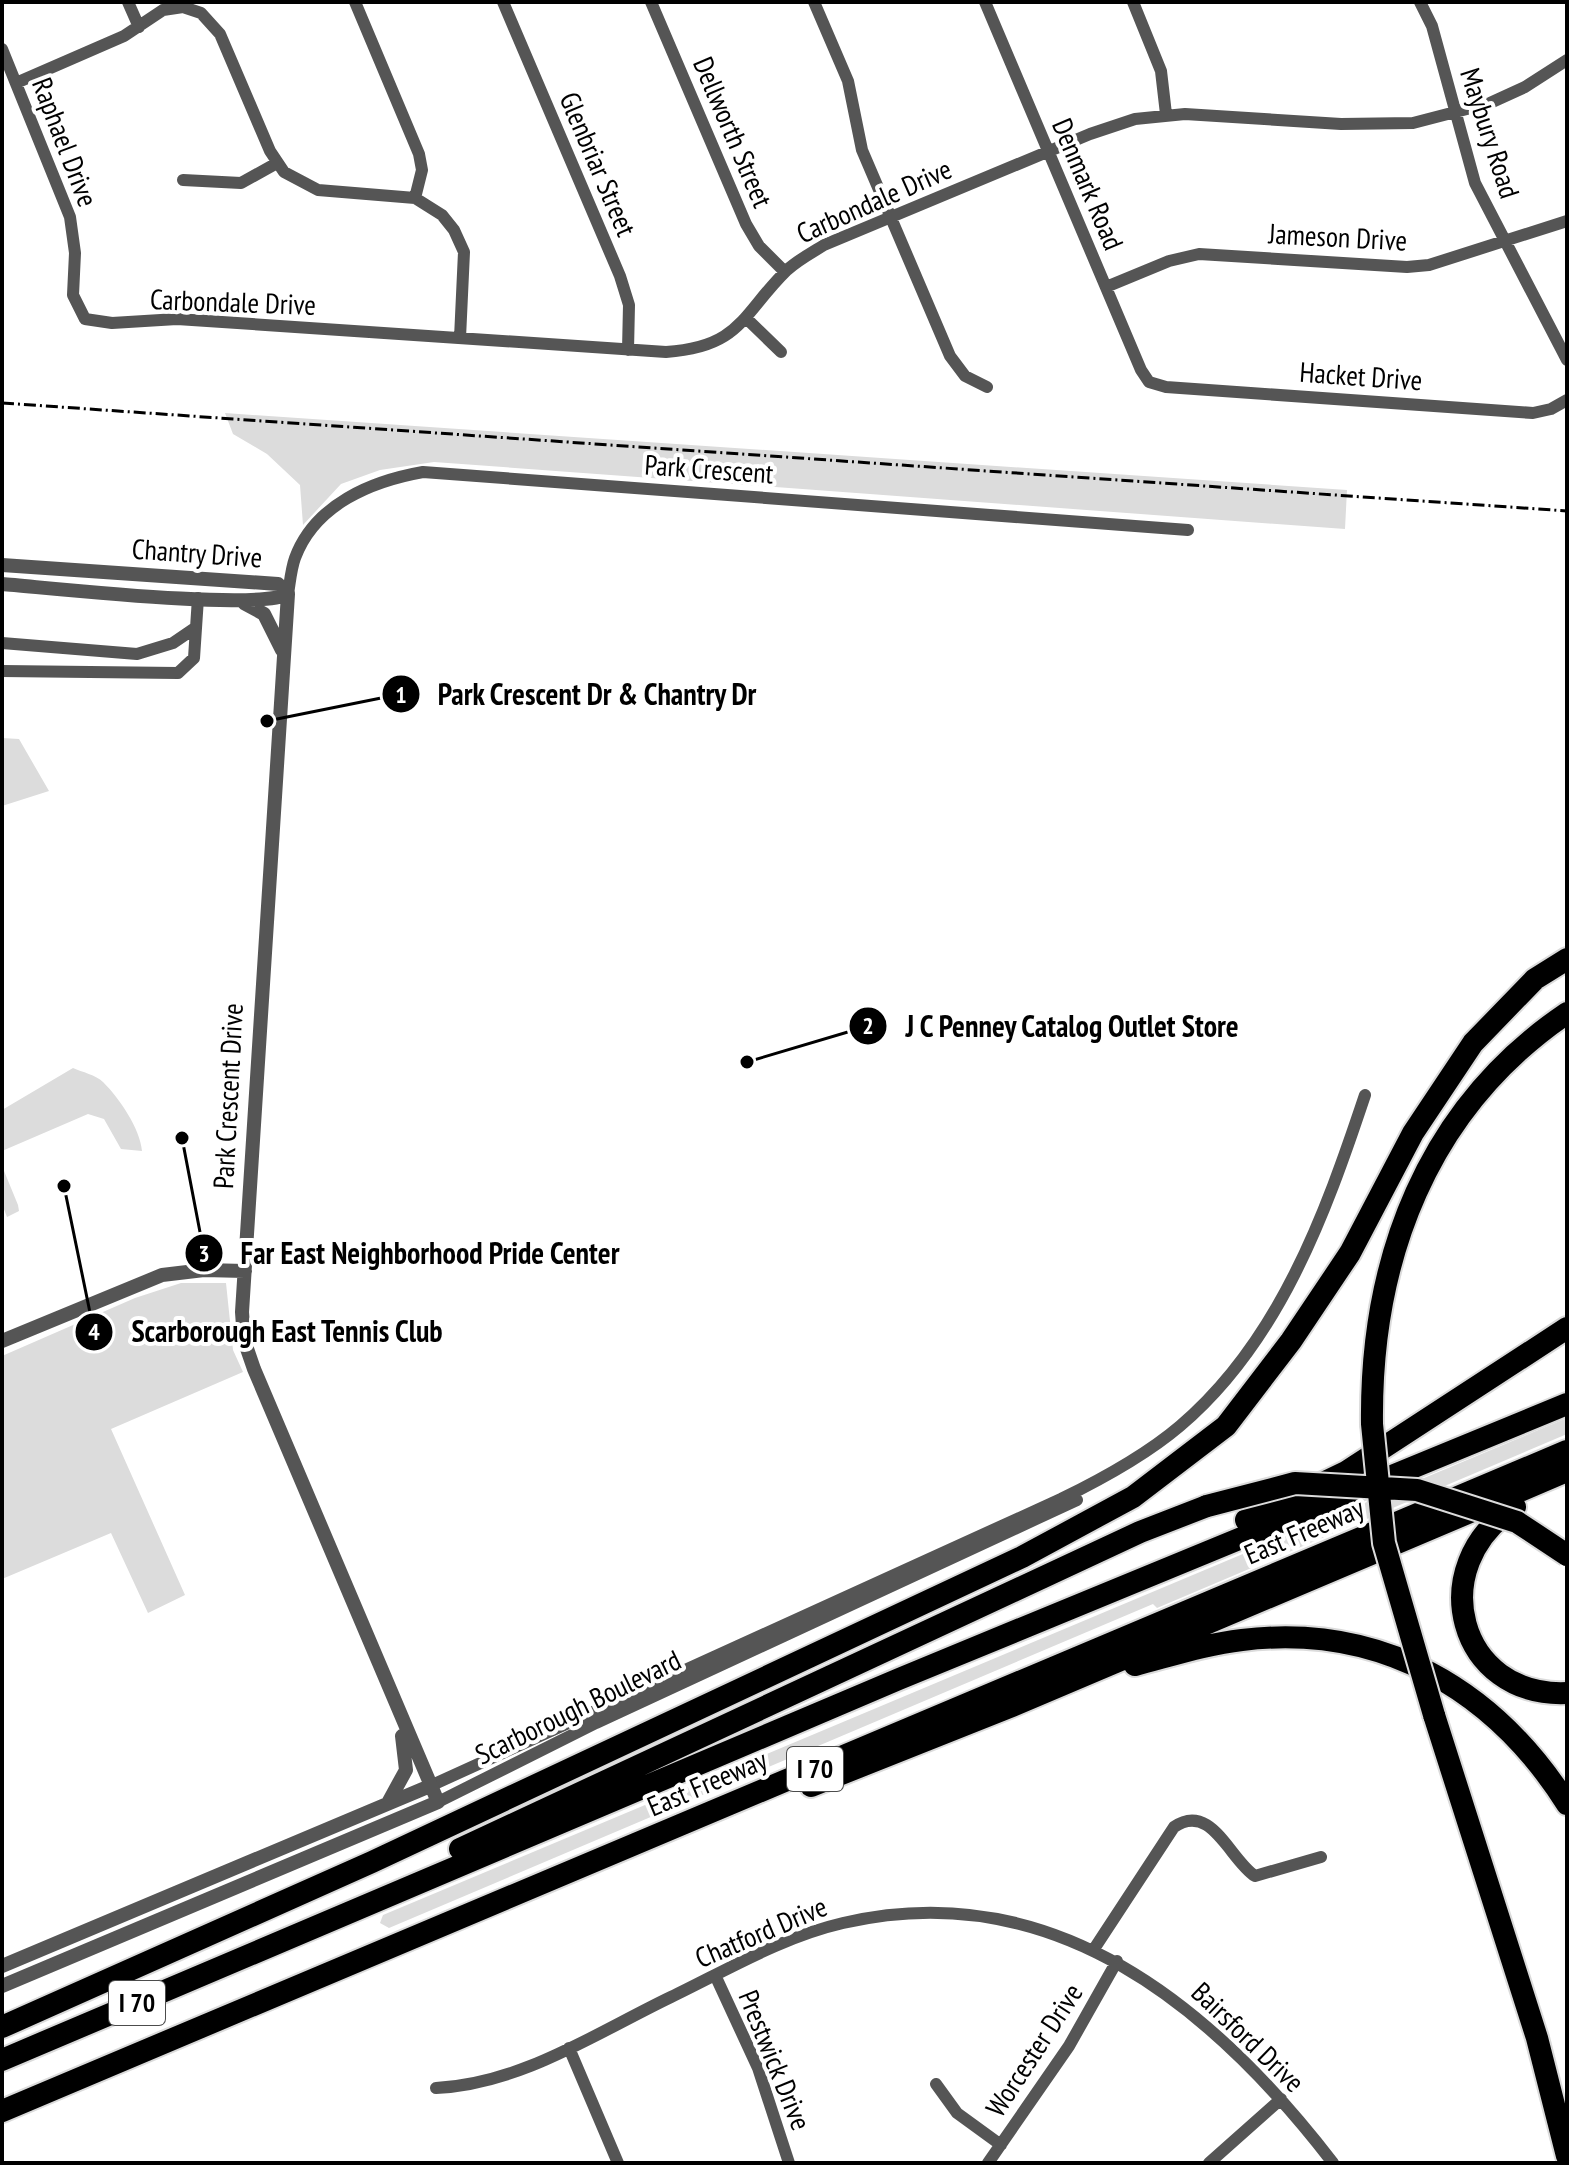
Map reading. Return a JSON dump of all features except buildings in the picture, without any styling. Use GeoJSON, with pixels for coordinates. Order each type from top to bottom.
{"type":"FeatureCollection","features":[{"type":"Feature","properties":{"kind":"highway"},"geometry":{"type":"LineString","coordinates":[[2,2027],[200,1942],[1022,1557],[1133,1497],[1226,1426],[1291,1341],[1350,1253],[1413,1133],[1473,1043],[1535,979],[1567,959]]}},
{"type":"Feature","properties":{"kind":"highway"},"geometry":{"type":"LineString","coordinates":[[1567,1013],[1503,1065],[1460,1116],[1439,1149],[1399,1231],[1380,1299],[1373,1362],[1372,1424],[1386,1555],[1537,2038],[1567,2156]]}},
{"type":"Feature","properties":{"kind":"highway"},"geometry":{"type":"LineString","coordinates":[[1350,1253],[1439,1149]]}},
{"type":"Feature","properties":{"kind":"highway"},"geometry":{"type":"LineString","coordinates":[[1066,1609],[1346,1472],[1567,1328]]}},
{"type":"Feature","properties":{"kind":"highway","name":"East Freeway"},"geometry":{"type":"LineString","coordinates":[[2,2060],[1066,1609],[1567,1404]]}},
{"type":"Feature","properties":{"kind":"highway","name":"East Freeway"},"geometry":{"type":"LineString","coordinates":[[2,2111],[1567,1451]]}},
{"type":"Feature","properties":{"kind":"highway"},"geometry":{"type":"LineString","coordinates":[[513,1898],[1012,1706],[1567,1474]]}},
{"type":"Feature","properties":{"kind":"highway"},"geometry":{"type":"LineString","coordinates":[[1567,1474],[1507,1512],[1479,1537],[1467,1562],[1460,1593],[1471,1638],[1497,1670],[1525,1687],[1567,1693]]}},
{"type":"Feature","properties":{"kind":"highway"},"geometry":{"type":"LineString","coordinates":[[363,1906],[407,1875],[576,1793],[1140,1532],[1207,1506],[1295,1483],[1417,1490],[1517,1522],[1567,1555]]}},
{"type":"Feature","properties":{"kind":"highway"},"geometry":{"type":"LineString","coordinates":[[412,1842],[674,1734],[953,1606],[1016,1590]]}},
{"type":"Feature","properties":{"kind":"highway"},"geometry":{"type":"LineString","coordinates":[[1012,1706],[1208,1646],[1268,1638],[1323,1640],[1385,1654],[1440,1678],[1475,1700],[1534,1755],[1567,1804]]}},
{"type":"Feature","properties":{"kind":"street"},"geometry":{"type":"LineString","coordinates":[[128,2],[139,27]]}},
{"type":"Feature","properties":{"kind":"street"},"geometry":{"type":"LineString","coordinates":[[355,2],[419,154],[422,170],[415,198]]}},
{"type":"Feature","properties":{"kind":"street","name":"Glenbriar Street"},"geometry":{"type":"LineString","coordinates":[[503,2],[625,290],[630,320],[628,350]]}},
{"type":"Feature","properties":{"kind":"street","name":"Dellworth Street"},"geometry":{"type":"LineString","coordinates":[[651,2],[746,224],[759,246],[785,272]]}},
{"type":"Feature","properties":{"kind":"street"},"geometry":{"type":"LineString","coordinates":[[814,2],[848,81],[862,150],[954,363],[965,376],[987,387]]}},
{"type":"Feature","properties":{"kind":"street","name":"Denmark Road"},"geometry":{"type":"LineString","coordinates":[[985,2],[1149,382]]}},
{"type":"Feature","properties":{"kind":"street"},"geometry":{"type":"LineString","coordinates":[[1133,2],[1161,71],[1166,114]]}},
{"type":"Feature","properties":{"kind":"street","name":"Maybury Road"},"geometry":{"type":"LineString","coordinates":[[1420,2],[1432,26],[1475,183],[1567,360]]}},
{"type":"Feature","properties":{"kind":"street"},"geometry":{"type":"LineString","coordinates":[[16,83],[139,27],[172,8],[192,9],[209,18],[220,34],[277,163],[295,180],[318,190],[415,198],[442,215],[461,241],[464,265],[460,338]]}},
{"type":"Feature","properties":{"kind":"street","name":"Raphael Drive"},"geometry":{"type":"LineString","coordinates":[[2,49],[73,229],[76,304],[85,319],[112,323]]}},
{"type":"Feature","properties":{"kind":"street","name":"Carbondale Drive"},"geometry":{"type":"LineString","coordinates":[[112,323],[177,319],[628,350],[666,352],[695,348],[728,334],[747,319],[785,272],[824,245],[1115,124],[1166,114],[1389,125],[1456,114],[1508,96],[1567,60]]}},
{"type":"Feature","properties":{"kind":"street"},"geometry":{"type":"LineString","coordinates":[[183,180],[241,183],[277,163]]}},
{"type":"Feature","properties":{"kind":"street","name":"Jameson Drive"},"geometry":{"type":"LineString","coordinates":[[1106,287],[1169,261],[1199,254],[1407,267],[1445,262],[1567,221]]}},
{"type":"Feature","properties":{"kind":"street"},"geometry":{"type":"LineString","coordinates":[[747,319],[781,352]]}},
{"type":"Feature","properties":{"kind":"street","name":"Hacket Drive"},"geometry":{"type":"LineString","coordinates":[[1149,382],[1166,387],[1533,413],[1551,409],[1567,400]]}},
{"type":"Feature","properties":{"kind":"street","name":"Park Crescent"},"geometry":{"type":"LineString","coordinates":[[288,594],[295,557],[335,506],[388,478],[423,472],[1188,530]]}},
{"type":"Feature","properties":{"kind":"street","name":"Chantry Drive"},"geometry":{"type":"LineString","coordinates":[[2,565],[278,584],[288,594],[276,601],[236,601],[2,584]]}},
{"type":"Feature","properties":{"kind":"street","name":"Park Crescent Drive"},"geometry":{"type":"LineString","coordinates":[[288,594],[242,1321],[250,1361],[438,1802]]}},
{"type":"Feature","properties":{"kind":"street"},"geometry":{"type":"LineString","coordinates":[[2,671],[47,669],[170,675],[184,670],[194,658],[198,598]]}},
{"type":"Feature","properties":{"kind":"street"},"geometry":{"type":"LineString","coordinates":[[236,601],[255,606],[264,614],[284,655]]}},
{"type":"Feature","properties":{"kind":"street"},"geometry":{"type":"LineString","coordinates":[[2,643],[137,654],[173,643],[195,628]]}},
{"type":"Feature","properties":{"kind":"street","name":"Scarborough Boulevard"},"geometry":{"type":"LineString","coordinates":[[2,1966],[430,1786],[1051,1504],[1160,1442],[1208,1399],[1275,1312],[1319,1223],[1365,1095]]}},
{"type":"Feature","properties":{"kind":"street"},"geometry":{"type":"LineString","coordinates":[[2,1341],[162,1275],[196,1270],[245,1271]]}},
{"type":"Feature","properties":{"kind":"street","name":"Scarborough Boulevard"},"geometry":{"type":"LineString","coordinates":[[2,1986],[438,1802],[596,1723],[1033,1523],[1123,1475],[1153,1454],[1160,1442]]}},
{"type":"Feature","properties":{"kind":"street"},"geometry":{"type":"LineString","coordinates":[[384,1805],[400,1787],[407,1762],[392,1697]]}},
{"type":"Feature","properties":{"kind":"street"},"geometry":{"type":"LineString","coordinates":[[1094,1949],[1174,1827],[1185,1821],[1197,1820],[1210,1826],[1255,1876],[1321,1857]]}},
{"type":"Feature","properties":{"kind":"street","name":"Chatford Drive"},"geometry":{"type":"LineString","coordinates":[[436,2088],[482,2083],[569,2048],[715,1975],[808,1933],[905,1913],[981,1917],[1021,1924],[1094,1949],[1117,1961]]}},
{"type":"Feature","properties":{"kind":"street","name":"Bairsford Drive"},"geometry":{"type":"LineString","coordinates":[[1117,1961],[1190,2011],[1281,2099],[1333,2163]]}},
{"type":"Feature","properties":{"kind":"street","name":"Worcester Drive"},"geometry":{"type":"LineString","coordinates":[[988,2163],[1069,2046],[1117,1961]]}},
{"type":"Feature","properties":{"kind":"street","name":"Prestwick Drive"},"geometry":{"type":"LineString","coordinates":[[715,1975],[758,2068],[789,2163]]}},
{"type":"Feature","properties":{"kind":"street"},"geometry":{"type":"LineString","coordinates":[[569,2048],[618,2163]]}},
{"type":"Feature","properties":{"kind":"street"},"geometry":{"type":"LineString","coordinates":[[936,2084],[957,2113],[1001,2145]]}},
{"type":"Feature","properties":{"kind":"street"},"geometry":{"type":"LineString","coordinates":[[1209,2163],[1281,2099]]}},
{"type":"Feature","properties":{"kind":"shaded area"},"geometry":{"type":"Polygon","coordinates":[[[225,413],[1347,490],[1345,529],[434,462],[380,470],[341,484],[303,525],[300,485],[267,454],[233,434],[225,413]]]}},
{"type":"Feature","properties":{"kind":"shaded area"},"geometry":{"type":"Polygon","coordinates":[[[2,738],[19,739],[49,791],[2,806],[2,738]]]}},
{"type":"Feature","properties":{"kind":"shaded area"},"geometry":{"type":"Polygon","coordinates":[[[73,1068],[97,1077],[109,1089],[133,1123],[142,1151],[121,1149],[104,1119],[88,1114],[2,1151],[2,1110],[73,1068]]]}},
{"type":"Feature","properties":{"kind":"shaded area"},"geometry":{"type":"Polygon","coordinates":[[[2,1166],[19,1211],[7,1217],[2,1204],[2,1166]]]}},
{"type":"Feature","properties":{"kind":"shaded area"},"geometry":{"type":"Polygon","coordinates":[[[181,1283],[226,1283],[233,1350],[243,1372],[111,1429],[185,1595],[148,1613],[111,1533],[2,1579],[2,1356],[135,1298],[181,1283]]]}},
{"type":"Feature","properties":{"kind":"shaded area"},"geometry":{"type":"Polygon","coordinates":[[[1567,1418],[1567,1434],[1157,1608],[1153,1604],[389,1928],[380,1923],[383,1915],[1567,1418]]]}},
{"type":"Feature","properties":{"kind":"railway"},"geometry":{"type":"LineString","coordinates":[[2,403],[1567,511]]}},
{"type":"Feature","properties":{"kind":"place","name":"Park Crescent Dr & Chantry Dr"},"geometry":{"type":"Point","coordinates":[267,721]}},
{"type":"Feature","properties":{"kind":"place","name":"J C Penney Catalog Outlet Store"},"geometry":{"type":"Point","coordinates":[747,1062]}},
{"type":"Feature","properties":{"kind":"place","name":"Far East Neighborhood Pride Center"},"geometry":{"type":"Point","coordinates":[182,1138]}},
{"type":"Feature","properties":{"kind":"place","name":"Scarborough East Tennis Club"},"geometry":{"type":"Point","coordinates":[64,1186]}}]}
